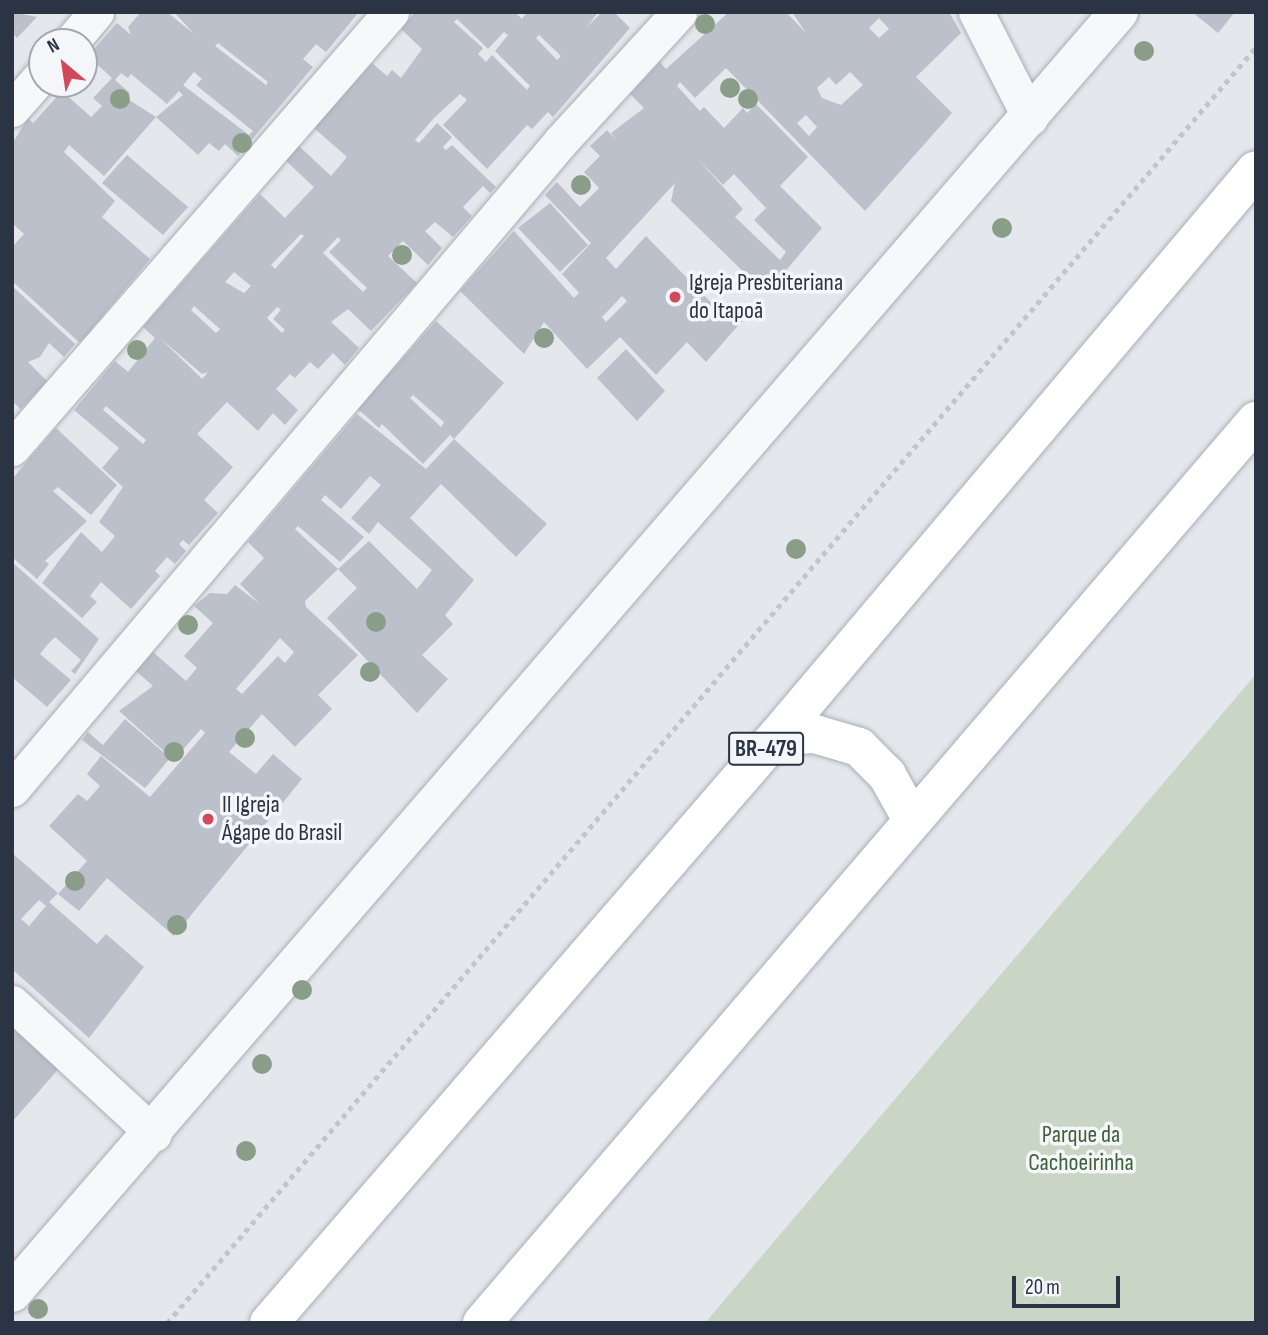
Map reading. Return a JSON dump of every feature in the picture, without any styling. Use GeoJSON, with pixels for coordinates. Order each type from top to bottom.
{"type":"FeatureCollection","features":[{"type":"Feature","properties":{"kind":"main road","name":"BR-479"},"geometry":{"type":"LineString","coordinates":[[269,1323],[777,736],[1256,170]]}},
{"type":"Feature","properties":{"kind":"main road"},"geometry":{"type":"LineString","coordinates":[[482,1323],[1256,421]]}},
{"type":"Feature","properties":{"kind":"main road"},"geometry":{"type":"LineString","coordinates":[[777,736],[815,734],[859,747],[887,775],[912,820]]}},
{"type":"Feature","properties":{"kind":"street"},"geometry":{"type":"LineString","coordinates":[[83,28],[96,12]]}},
{"type":"Feature","properties":{"kind":"street"},"geometry":{"type":"LineString","coordinates":[[12,448],[391,12]]}},
{"type":"Feature","properties":{"kind":"street"},"geometry":{"type":"LineString","coordinates":[[12,789],[561,141],[679,12]]}},
{"type":"Feature","properties":{"kind":"street"},"geometry":{"type":"LineString","coordinates":[[975,12],[1030,118]]}},
{"type":"Feature","properties":{"kind":"street"},"geometry":{"type":"LineString","coordinates":[[12,1293],[154,1133],[1119,12]]}},
{"type":"Feature","properties":{"kind":"street"},"geometry":{"type":"LineString","coordinates":[[12,109],[28,91]]}},
{"type":"Feature","properties":{"kind":"street"},"geometry":{"type":"LineString","coordinates":[[12,1003],[154,1133]]}},
{"type":"Feature","properties":{"kind":"path"},"geometry":{"type":"LineString","coordinates":[[167,1323],[1256,47]]}},
{"type":"Feature","properties":{"kind":"green space","name":"Parque da Cachoeirinha"},"geometry":{"type":"Polygon","coordinates":[[[1256,674],[1256,1323],[705,1323],[1256,674]]]}},
{"type":"Feature","properties":{"kind":"building"},"geometry":{"type":"Polygon","coordinates":[[[12,12],[37,17],[17,38],[12,33],[12,12]]]}},
{"type":"Feature","properties":{"kind":"building"},"geometry":{"type":"Polygon","coordinates":[[[141,12],[167,12],[194,34],[174,12],[359,12],[326,52],[316,44],[303,59],[313,67],[238,156],[225,144],[219,151],[209,143],[198,155],[156,117],[104,176],[69,145],[64,152],[115,201],[102,217],[150,259],[80,343],[12,281],[12,247],[24,234],[12,223],[12,144],[28,118],[33,123],[56,98],[70,98],[91,117],[102,106],[93,98],[98,98],[98,93],[112,78],[98,65],[98,45],[117,23],[131,35],[128,27],[141,12]],[[218,43],[215,46],[266,85],[268,82],[218,43]],[[194,72],[183,85],[249,135],[253,131],[196,85],[202,79],[194,72]],[[121,73],[115,80],[130,93],[126,98],[156,117],[183,95],[179,91],[167,104],[131,74],[128,78],[121,73]]]}},
{"type":"Feature","properties":{"kind":"building"},"geometry":{"type":"Polygon","coordinates":[[[415,12],[515,12],[522,19],[527,12],[598,12],[587,27],[602,12],[614,12],[630,28],[553,117],[548,112],[532,129],[527,125],[487,169],[443,125],[467,100],[460,94],[434,118],[415,140],[419,143],[437,123],[452,137],[443,147],[446,150],[452,145],[496,187],[490,193],[483,186],[463,207],[472,216],[453,237],[435,222],[425,231],[442,248],[428,265],[403,241],[388,256],[417,283],[371,331],[348,309],[331,322],[359,348],[345,365],[333,353],[318,369],[310,362],[295,378],[290,374],[276,389],[298,410],[285,425],[273,413],[258,431],[227,402],[197,434],[233,467],[204,500],[218,513],[189,545],[183,540],[179,544],[186,551],[175,564],[167,557],[155,571],[160,576],[131,609],[101,582],[90,596],[97,602],[82,618],[42,583],[81,532],[102,552],[115,536],[99,522],[123,487],[102,468],[119,448],[74,410],[115,361],[128,372],[155,338],[143,327],[260,194],[285,218],[314,187],[286,161],[299,146],[331,176],[347,157],[314,128],[372,63],[387,76],[392,70],[401,78],[422,49],[401,29],[415,12]],[[457,19],[454,22],[483,48],[478,54],[486,62],[492,55],[527,90],[530,86],[495,51],[508,35],[504,32],[488,49],[457,19]],[[539,35],[536,38],[557,60],[561,56],[539,35]],[[301,234],[271,265],[275,269],[304,236],[301,234]],[[338,237],[323,253],[363,292],[367,288],[329,252],[341,240],[338,237]],[[234,272],[225,282],[244,293],[251,286],[234,272]],[[194,306],[191,310],[216,333],[220,329],[194,306]],[[277,307],[267,318],[282,333],[285,330],[273,319],[281,310],[277,307]],[[160,338],[202,379],[208,372],[202,374],[160,338]],[[106,406],[103,410],[143,444],[146,440],[106,406]]]}},
{"type":"Feature","properties":{"kind":"building"},"geometry":{"type":"Polygon","coordinates":[[[729,12],[786,12],[806,33],[792,12],[949,12],[961,33],[916,77],[952,113],[865,211],[726,68],[695,98],[680,82],[677,86],[700,111],[704,107],[724,128],[743,108],[747,113],[756,104],[808,157],[780,186],[822,228],[766,294],[671,201],[675,183],[606,258],[616,269],[646,236],[728,320],[743,304],[751,311],[706,362],[687,342],[656,375],[620,337],[587,369],[544,322],[524,354],[460,291],[514,231],[574,298],[579,293],[562,274],[591,243],[545,195],[557,182],[580,207],[599,188],[584,172],[600,156],[590,146],[607,130],[617,141],[611,133],[644,108],[630,94],[660,62],[666,69],[729,12]],[[879,18],[869,28],[879,38],[889,29],[879,18]],[[850,72],[836,85],[829,77],[817,88],[822,98],[841,105],[863,85],[850,72]],[[806,115],[797,123],[809,136],[817,127],[806,115]],[[696,157],[743,209],[735,217],[780,260],[786,252],[754,220],[766,208],[734,174],[723,185],[696,157]],[[622,296],[602,317],[606,322],[627,301],[622,296]]]}},
{"type":"Feature","properties":{"kind":"building"},"geometry":{"type":"Polygon","coordinates":[[[1192,12],[1235,12],[1218,33],[1192,12]]]}},
{"type":"Feature","properties":{"kind":"building"},"geometry":{"type":"Polygon","coordinates":[[[127,155],[188,207],[163,235],[102,183],[127,155]]]}},
{"type":"Feature","properties":{"kind":"building"},"geometry":{"type":"Polygon","coordinates":[[[550,203],[588,245],[560,272],[518,228],[550,203]]]}},
{"type":"Feature","properties":{"kind":"building"},"geometry":{"type":"Polygon","coordinates":[[[12,286],[75,344],[64,357],[49,343],[40,357],[28,362],[47,381],[21,409],[12,401],[12,286]]]}},
{"type":"Feature","properties":{"kind":"building"},"geometry":{"type":"Polygon","coordinates":[[[436,321],[504,383],[454,439],[450,435],[423,464],[382,424],[379,428],[358,409],[436,321]],[[413,395],[410,398],[441,427],[444,422],[413,395]]]}},
{"type":"Feature","properties":{"kind":"building"},"geometry":{"type":"Polygon","coordinates":[[[626,349],[665,391],[637,421],[597,378],[626,349]]]}},
{"type":"Feature","properties":{"kind":"building"},"geometry":{"type":"Polygon","coordinates":[[[357,414],[426,469],[454,439],[547,524],[516,557],[441,484],[410,518],[474,580],[445,615],[453,624],[422,655],[448,679],[417,713],[327,618],[357,588],[338,569],[305,601],[306,607],[358,655],[318,695],[332,709],[295,747],[262,714],[229,752],[256,774],[273,754],[302,779],[174,936],[107,878],[79,911],[58,894],[87,861],[49,826],[78,794],[87,801],[100,786],[87,774],[101,756],[150,797],[205,733],[201,729],[174,760],[119,711],[153,686],[136,671],[153,652],[186,681],[197,668],[184,656],[213,623],[194,606],[210,593],[227,594],[235,585],[260,604],[240,584],[264,558],[248,542],[357,414]],[[370,476],[341,509],[325,495],[321,500],[364,537],[340,562],[298,526],[295,529],[338,569],[369,541],[417,589],[432,570],[378,522],[369,534],[351,518],[381,485],[370,476]],[[280,638],[236,689],[242,694],[278,656],[285,663],[294,652],[280,638]]]}},
{"type":"Feature","properties":{"kind":"building"},"geometry":{"type":"Polygon","coordinates":[[[56,428],[117,485],[91,515],[58,487],[53,491],[87,521],[45,561],[49,564],[37,579],[12,557],[12,479],[56,428]]]}},
{"type":"Feature","properties":{"kind":"building"},"geometry":{"type":"Polygon","coordinates":[[[12,562],[99,639],[75,674],[71,671],[81,660],[55,637],[40,654],[71,680],[47,707],[12,677],[12,562]]]}},
{"type":"Feature","properties":{"kind":"building"},"geometry":{"type":"Polygon","coordinates":[[[125,719],[170,758],[145,788],[82,740],[88,732],[103,745],[125,719]]]}},
{"type":"Feature","properties":{"kind":"building"},"geometry":{"type":"Polygon","coordinates":[[[12,853],[58,893],[49,902],[97,944],[106,934],[144,967],[89,1038],[12,969],[12,853]],[[39,900],[21,919],[29,926],[46,906],[39,900]]]}},
{"type":"Feature","properties":{"kind":"building"},"geometry":{"type":"Polygon","coordinates":[[[12,1022],[62,1065],[12,1122],[12,1022]]]}},
{"type":"Feature","properties":{"kind":"place","name":"Igreja Presbiteriana do Itapoã"},"geometry":{"type":"Point","coordinates":[675,297]}},
{"type":"Feature","properties":{"kind":"place","name":"II Igreja Ágape do Brasil"},"geometry":{"type":"Point","coordinates":[208,819]}}]}
